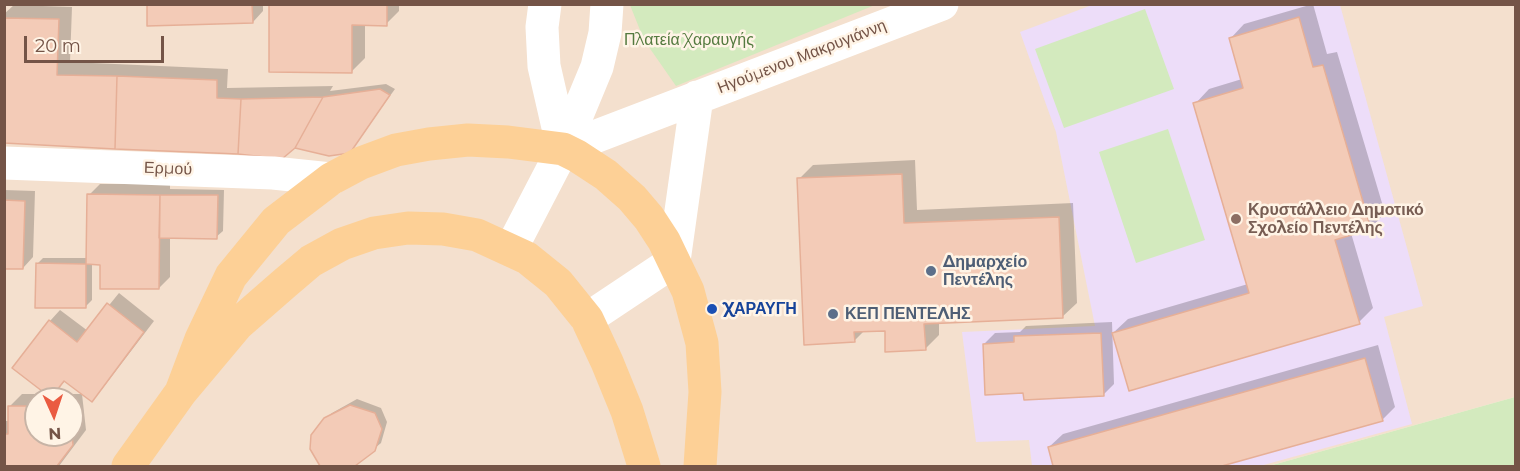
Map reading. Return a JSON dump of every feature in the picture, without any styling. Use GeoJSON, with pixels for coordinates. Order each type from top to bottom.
{"type":"FeatureCollection","features":[{"type":"Feature","properties":{"kind":"main road"},"geometry":{"type":"LineString","coordinates":[[182,392],[201,339],[231,276],[276,221],[331,178],[361,163],[396,150],[429,144],[468,140],[563,149],[606,175],[650,218],[688,291],[702,343],[705,392],[700,466]]}},
{"type":"Feature","properties":{"kind":"main road"},"geometry":{"type":"LineString","coordinates":[[128,466],[182,392],[238,324],[311,261],[342,244],[374,233],[408,228],[443,229],[477,236],[527,258],[558,283],[587,319],[627,411],[644,466]]}},
{"type":"Feature","properties":{"kind":"street"},"geometry":{"type":"LineString","coordinates":[[545,4],[542,27],[544,66],[563,149]]}},
{"type":"Feature","properties":{"kind":"street"},"geometry":{"type":"LineString","coordinates":[[511,249],[563,149],[597,68],[605,33],[608,4]]}},
{"type":"Feature","properties":{"kind":"street","name":"Ηγούμενου Μακρυγιάννη"},"geometry":{"type":"LineString","coordinates":[[563,149],[942,4]]}},
{"type":"Feature","properties":{"kind":"street","name":"Ηγούμενου Μακρυγιάννη"},"geometry":{"type":"LineString","coordinates":[[674,261],[697,97]]}},
{"type":"Feature","properties":{"kind":"street","name":"Ερμού"},"geometry":{"type":"LineString","coordinates":[[4,163],[273,173],[331,178]]}},
{"type":"Feature","properties":{"kind":"street"},"geometry":{"type":"LineString","coordinates":[[587,319],[674,261]]}},
{"type":"Feature","properties":{"kind":"shaded area"},"geometry":{"type":"Polygon","coordinates":[[[4,5],[1515,5],[1515,397],[1269,466],[5,466],[4,5]]]}},
{"type":"Feature","properties":{"kind":"shaded area","name":"Κρυστάλλειο Δημοτικό Σχολείο Πεντέλης"},"geometry":{"type":"Polygon","coordinates":[[[1092,5],[1340,5],[1423,306],[1384,317],[1412,424],[1260,466],[1032,466],[1029,440],[976,442],[962,332],[1095,326],[1056,132],[1020,32],[1092,5]]]}},
{"type":"Feature","properties":{"kind":"green space","name":"Πλατεία Χαραυγής"},"geometry":{"type":"Polygon","coordinates":[[[630,5],[875,5],[676,86],[644,40],[630,5]]]}},
{"type":"Feature","properties":{"kind":"green space"},"geometry":{"type":"Polygon","coordinates":[[[1145,9],[1174,89],[1064,128],[1035,49],[1145,9]]]}},
{"type":"Feature","properties":{"kind":"green space"},"geometry":{"type":"Polygon","coordinates":[[[1168,129],[1205,240],[1136,263],[1099,152],[1168,129]]]}},
{"type":"Feature","properties":{"kind":"green space"},"geometry":{"type":"Polygon","coordinates":[[[1515,397],[1515,466],[1269,466],[1515,397]]]}},
{"type":"Feature","properties":{"kind":"building"},"geometry":{"type":"Polygon","coordinates":[[[147,4],[252,4],[253,23],[147,26],[147,4]]]}},
{"type":"Feature","properties":{"kind":"building"},"geometry":{"type":"Polygon","coordinates":[[[269,4],[387,4],[387,26],[352,25],[352,73],[269,72],[269,4]]]}},
{"type":"Feature","properties":{"kind":"building"},"geometry":{"type":"Polygon","coordinates":[[[1299,17],[1313,67],[1323,65],[1371,229],[1335,240],[1360,324],[1129,391],[1112,333],[1249,293],[1193,103],[1243,88],[1229,38],[1299,17]]]}},
{"type":"Feature","properties":{"kind":"building"},"geometry":{"type":"Polygon","coordinates":[[[4,18],[59,19],[57,75],[117,76],[115,149],[4,143],[4,18]]]}},
{"type":"Feature","properties":{"kind":"building"},"geometry":{"type":"Polygon","coordinates":[[[117,76],[217,80],[217,98],[241,99],[238,154],[115,149],[117,76]]]}},
{"type":"Feature","properties":{"kind":"building"},"geometry":{"type":"Polygon","coordinates":[[[380,89],[390,95],[350,153],[329,156],[295,148],[323,97],[380,89]]]}},
{"type":"Feature","properties":{"kind":"building"},"geometry":{"type":"Polygon","coordinates":[[[323,97],[295,148],[282,159],[238,154],[241,99],[323,97]]]}},
{"type":"Feature","properties":{"kind":"building","name":"Δημαρχείο Πεντέλης"},"geometry":{"type":"Polygon","coordinates":[[[902,174],[904,223],[1059,217],[1063,318],[924,324],[926,350],[885,352],[885,331],[854,332],[855,342],[804,345],[797,178],[902,174]]]}},
{"type":"Feature","properties":{"kind":"building"},"geometry":{"type":"Polygon","coordinates":[[[87,194],[160,195],[159,289],[100,289],[100,265],[86,264],[87,194]]]}},
{"type":"Feature","properties":{"kind":"building"},"geometry":{"type":"Polygon","coordinates":[[[160,195],[218,195],[217,239],[159,238],[160,195]]]}},
{"type":"Feature","properties":{"kind":"building"},"geometry":{"type":"Polygon","coordinates":[[[4,200],[25,201],[23,269],[4,269],[4,200]]]}},
{"type":"Feature","properties":{"kind":"building"},"geometry":{"type":"Polygon","coordinates":[[[36,263],[86,264],[86,308],[35,308],[36,263]]]}},
{"type":"Feature","properties":{"kind":"building"},"geometry":{"type":"Polygon","coordinates":[[[107,303],[144,332],[92,402],[84,396],[84,387],[72,387],[64,381],[59,387],[37,387],[12,368],[49,320],[77,342],[107,303]]]}},
{"type":"Feature","properties":{"kind":"building"},"geometry":{"type":"Polygon","coordinates":[[[1101,333],[1104,396],[1024,400],[1023,393],[985,395],[983,344],[1014,342],[1014,336],[1101,333]]]}},
{"type":"Feature","properties":{"kind":"building"},"geometry":{"type":"Polygon","coordinates":[[[1365,358],[1383,421],[1222,466],[1053,466],[1048,447],[1365,358]]]}},
{"type":"Feature","properties":{"kind":"building"},"geometry":{"type":"Polygon","coordinates":[[[350,405],[375,413],[382,429],[375,451],[355,466],[320,466],[310,449],[311,435],[324,418],[350,405]]]}},
{"type":"Feature","properties":{"kind":"building"},"geometry":{"type":"Polygon","coordinates":[[[8,406],[24,406],[24,447],[71,447],[57,466],[4,466],[4,434],[8,434],[8,406]]]}},
{"type":"Feature","properties":{"kind":"place","name":"Κρυστάλλειο Δημοτικό Σχολείο Πεντέλης"},"geometry":{"type":"Point","coordinates":[1236,219]}},
{"type":"Feature","properties":{"kind":"place","name":"Δημαρχείο Πεντέλης"},"geometry":{"type":"Point","coordinates":[931,271]}},
{"type":"Feature","properties":{"kind":"place","name":"ΧΑΡΑΥΓΗ"},"geometry":{"type":"Point","coordinates":[712,309]}},
{"type":"Feature","properties":{"kind":"place","name":"ΚΕΠ ΠΕΝΤΕΛΗΣ"},"geometry":{"type":"Point","coordinates":[833,314]}}]}
